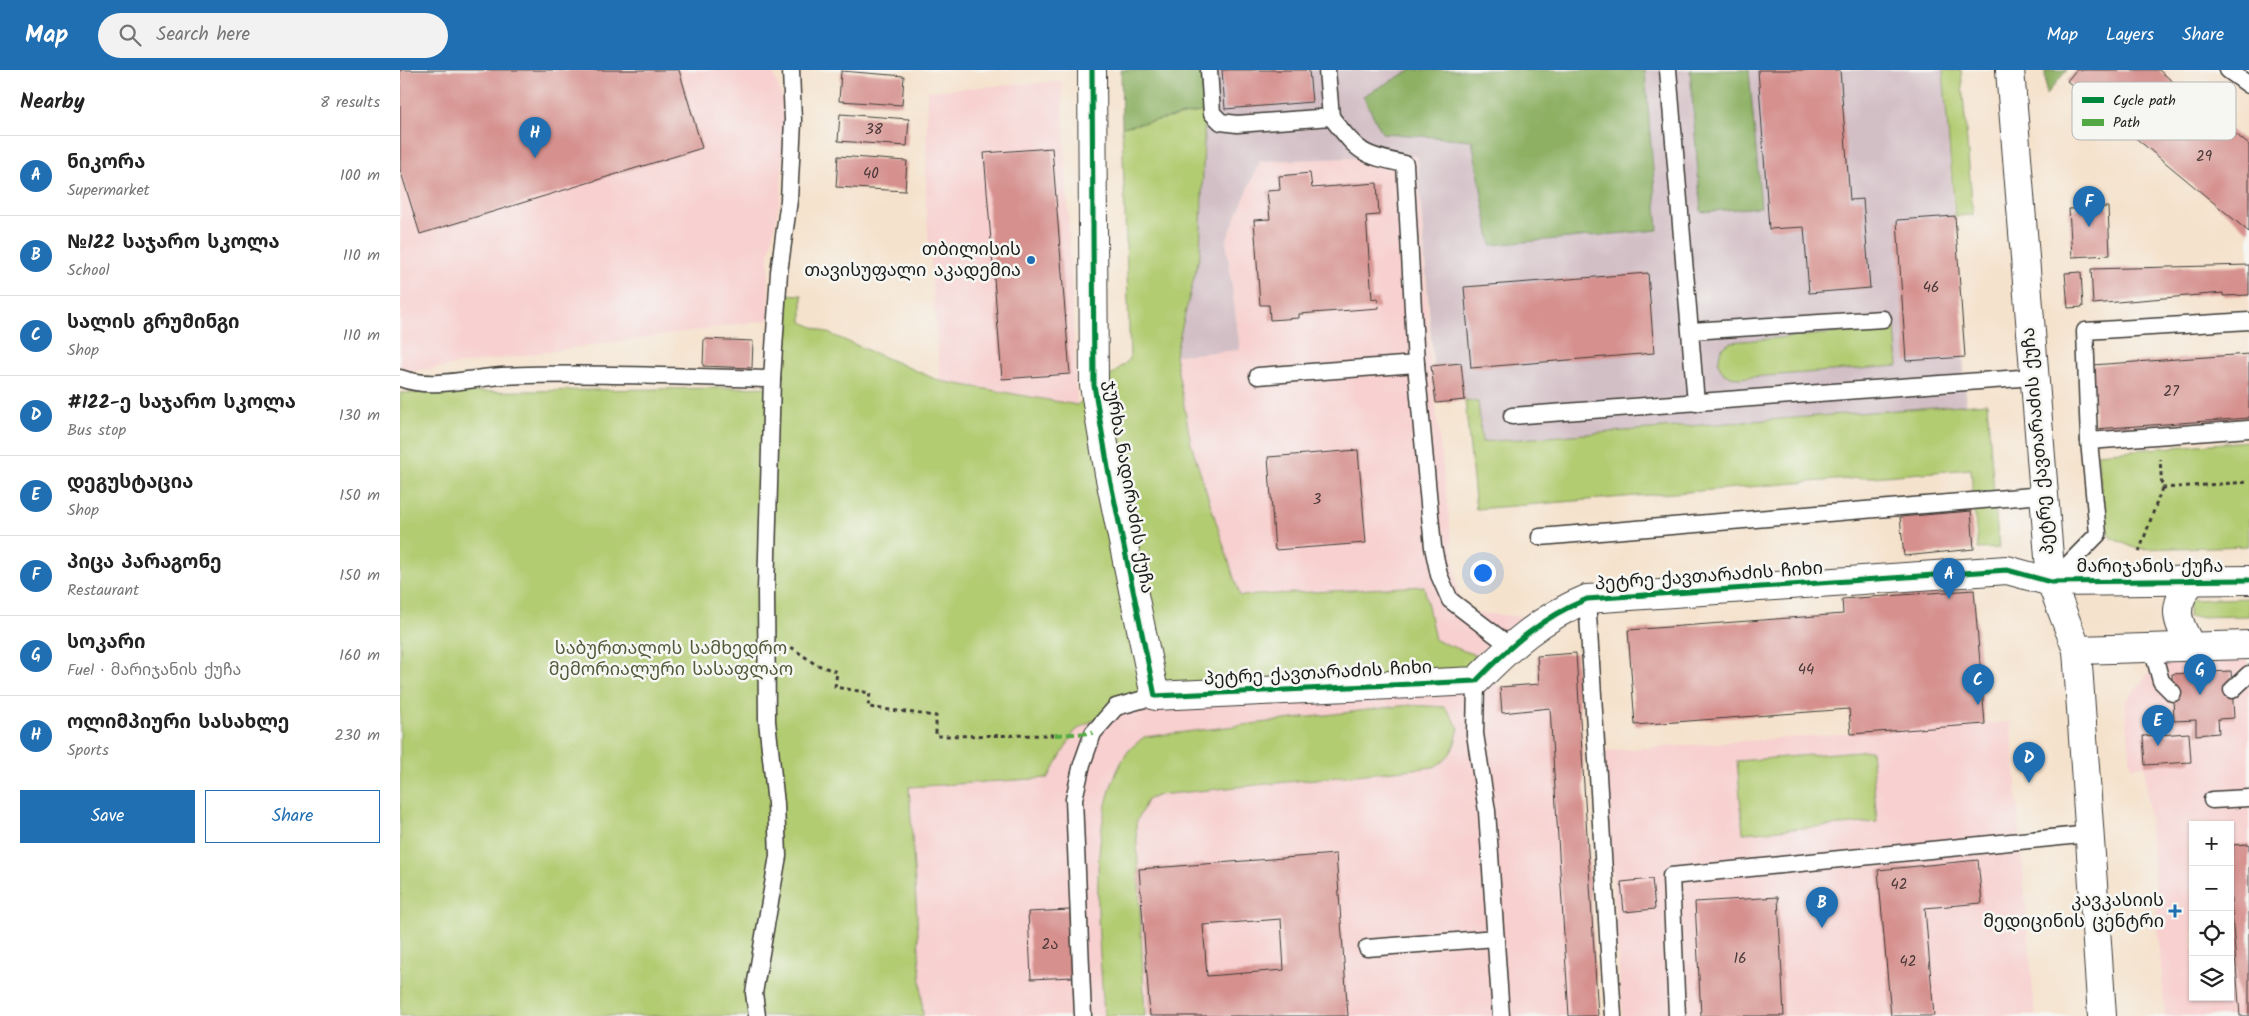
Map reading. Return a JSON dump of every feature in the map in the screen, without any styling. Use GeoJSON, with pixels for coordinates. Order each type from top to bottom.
{"type":"FeatureCollection","features":[{"type":"Feature","properties":{"kind":"street","name":"ჯურხა ნადირაძის ქუჩა"},"geometry":{"type":"LineString","coordinates":[[1092,70],[1094,385],[1109,474],[1155,696]]}},
{"type":"Feature","properties":{"kind":"street","name":"პეტრე ქავთარაძის ქუჩა"},"geometry":{"type":"LineString","coordinates":[[2010,70],[2051,582],[2077,650],[2102,1016]]}},
{"type":"Feature","properties":{"kind":"street","name":"პეტრე ქავთარაძის ჩიხი"},"geometry":{"type":"LineString","coordinates":[[1155,696],[1476,681],[1510,646],[1562,609],[1587,599],[2007,570],[2051,582]]}},
{"type":"Feature","properties":{"kind":"street","name":"მარიჯანის ქუჩა"},"geometry":{"type":"LineString","coordinates":[[2051,582],[2249,580]]}},
{"type":"Feature","properties":{"kind":"street"},"geometry":{"type":"LineString","coordinates":[[2191,646],[2180,628],[2176,609],[2183,591],[2192,581]]}},
{"type":"Feature","properties":{"kind":"street"},"geometry":{"type":"LineString","coordinates":[[2077,650],[2249,645]]}},
{"type":"Feature","properties":{"kind":"lane"},"geometry":{"type":"LineString","coordinates":[[757,1016],[754,993],[778,856],[776,804],[767,721],[766,591],[772,379],[778,272],[789,200],[793,121],[791,70]]}},
{"type":"Feature","properties":{"kind":"lane"},"geometry":{"type":"LineString","coordinates":[[1209,70],[1212,113],[1221,122],[1236,124],[1331,117]]}},
{"type":"Feature","properties":{"kind":"lane"},"geometry":{"type":"LineString","coordinates":[[1328,70],[1331,117],[1354,146],[1364,154],[1405,164],[1416,364],[1433,546],[1439,574],[1450,600],[1510,646]]}},
{"type":"Feature","properties":{"kind":"lane"},"geometry":{"type":"LineString","coordinates":[[1668,70],[1696,403]]}},
{"type":"Feature","properties":{"kind":"lane"},"geometry":{"type":"LineString","coordinates":[[2228,70],[2249,85]]}},
{"type":"Feature","properties":{"kind":"lane"},"geometry":{"type":"LineString","coordinates":[[1691,331],[1883,319]]}},
{"type":"Feature","properties":{"kind":"lane"},"geometry":{"type":"LineString","coordinates":[[2051,582],[2098,534],[2088,441],[2085,331],[2249,321]]}},
{"type":"Feature","properties":{"kind":"lane"},"geometry":{"type":"LineString","coordinates":[[1258,376],[1416,364]]}},
{"type":"Feature","properties":{"kind":"lane"},"geometry":{"type":"LineString","coordinates":[[400,378],[429,384],[502,376],[646,376],[772,379]]}},
{"type":"Feature","properties":{"kind":"lane"},"geometry":{"type":"LineString","coordinates":[[1512,416],[2034,377]]}},
{"type":"Feature","properties":{"kind":"lane"},"geometry":{"type":"LineString","coordinates":[[2088,441],[2249,430]]}},
{"type":"Feature","properties":{"kind":"lane"},"geometry":{"type":"LineString","coordinates":[[1540,536],[2044,495]]}},
{"type":"Feature","properties":{"kind":"lane"},"geometry":{"type":"LineString","coordinates":[[1587,599],[1613,1016]]}},
{"type":"Feature","properties":{"kind":"lane"},"geometry":{"type":"LineString","coordinates":[[2152,648],[2160,681],[2172,693]]}},
{"type":"Feature","properties":{"kind":"lane"},"geometry":{"type":"LineString","coordinates":[[2232,690],[2249,674]]}},
{"type":"Feature","properties":{"kind":"lane"},"geometry":{"type":"LineString","coordinates":[[1476,681],[1475,734],[1487,811],[1502,1016]]}},
{"type":"Feature","properties":{"kind":"lane"},"geometry":{"type":"LineString","coordinates":[[1083,1016],[1074,799],[1082,764],[1093,733],[1116,707],[1155,696]]}},
{"type":"Feature","properties":{"kind":"lane"},"geometry":{"type":"LineString","coordinates":[[2212,800],[2249,798]]}},
{"type":"Feature","properties":{"kind":"lane"},"geometry":{"type":"LineString","coordinates":[[1677,1016],[1671,876],[2090,834]]}},
{"type":"Feature","properties":{"kind":"lane"},"geometry":{"type":"LineString","coordinates":[[1367,948],[1496,938]]}},
{"type":"Feature","properties":{"kind":"path"},"geometry":{"type":"LineString","coordinates":[[2140,552],[2162,488],[2159,436]]}},
{"type":"Feature","properties":{"kind":"path"},"geometry":{"type":"LineString","coordinates":[[2162,488],[2249,482]]}},
{"type":"Feature","properties":{"kind":"path"},"geometry":{"type":"LineString","coordinates":[[783,644],[796,649],[821,667],[837,672],[835,688],[870,693],[868,707],[936,716],[936,736],[1055,735]]}},
{"type":"Feature","properties":{"kind":"shaded area"},"geometry":{"type":"Polygon","coordinates":[[[400,70],[772,70],[785,106],[781,195],[769,254],[769,320],[400,373],[400,70]]]}},
{"type":"Feature","properties":{"kind":"shaded area"},"geometry":{"type":"Polygon","coordinates":[[[1121,70],[1943,70],[1971,469],[1476,509],[1465,400],[1436,403],[1417,156],[1260,161],[1226,241],[1240,350],[1130,359],[1121,70]]]}},
{"type":"Feature","properties":{"kind":"shaded area"},"geometry":{"type":"Polygon","coordinates":[[[1062,81],[1077,405],[940,381],[926,204],[927,91],[1062,81]]]}},
{"type":"Feature","properties":{"kind":"shaded area"},"geometry":{"type":"Polygon","coordinates":[[[1417,156],[1431,366],[1460,611],[1523,617],[1475,655],[1435,640],[1424,586],[1240,596],[1191,444],[1175,355],[1240,350],[1226,241],[1260,161],[1417,156]]]}},
{"type":"Feature","properties":{"kind":"shaded area"},"geometry":{"type":"Polygon","coordinates":[[[2249,661],[2249,1016],[2165,1016],[2145,766],[2131,767],[2125,702],[2156,664],[2249,661]]]}},
{"type":"Feature","properties":{"kind":"shaded area"},"geometry":{"type":"Polygon","coordinates":[[[1471,668],[1500,687],[1502,712],[1550,708],[1569,1016],[923,1016],[909,787],[1048,778],[1075,731],[1131,698],[1471,668]]]}},
{"type":"Feature","properties":{"kind":"shaded area"},"geometry":{"type":"Polygon","coordinates":[[[2011,722],[2035,1016],[1622,1016],[1604,751],[2011,722]]]}},
{"type":"Feature","properties":{"kind":"green space"},"geometry":{"type":"Polygon","coordinates":[[[1121,70],[1202,70],[1205,111],[1122,127],[1121,70]]]}},
{"type":"Feature","properties":{"kind":"green space"},"geometry":{"type":"Polygon","coordinates":[[[1411,70],[1645,70],[1658,230],[1491,245],[1472,140],[1382,133],[1363,96],[1411,70]]]}},
{"type":"Feature","properties":{"kind":"green space"},"geometry":{"type":"Polygon","coordinates":[[[1690,70],[1749,70],[1761,207],[1701,212],[1690,70]]]}},
{"type":"Feature","properties":{"kind":"green space"},"geometry":{"type":"Polygon","coordinates":[[[1943,70],[1961,70],[1973,215],[1955,216],[1943,70]]]}},
{"type":"Feature","properties":{"kind":"green space"},"geometry":{"type":"Polygon","coordinates":[[[2045,70],[2067,70],[2046,95],[2045,70]]]}},
{"type":"Feature","properties":{"kind":"green space","name":"საბურთალოს სამხედრო მემორიალური სასაფლაო"},"geometry":{"type":"Polygon","coordinates":[[[1205,111],[1200,253],[1175,355],[1191,444],[1240,596],[1424,586],[1435,640],[1475,655],[1471,668],[1131,698],[1075,731],[1048,778],[909,787],[923,1016],[400,1016],[400,393],[783,387],[784,294],[802,295],[802,322],[940,381],[1077,405],[1130,359],[1122,127],[1205,111]]]}},
{"type":"Feature","properties":{"kind":"green space"},"geometry":{"type":"Polygon","coordinates":[[[1895,328],[1898,366],[1738,378],[1724,374],[1718,363],[1721,349],[1731,342],[1895,328]]]}},
{"type":"Feature","properties":{"kind":"green space"},"geometry":{"type":"Polygon","coordinates":[[[1465,400],[1478,402],[1482,442],[1987,403],[1994,493],[1973,495],[1971,469],[1476,509],[1465,400]]]}},
{"type":"Feature","properties":{"kind":"green space"},"geometry":{"type":"Polygon","coordinates":[[[2249,441],[2249,546],[2137,549],[2111,538],[2105,527],[2097,453],[2249,441]]]}},
{"type":"Feature","properties":{"kind":"green space"},"geometry":{"type":"Polygon","coordinates":[[[1995,505],[1999,548],[1978,549],[1974,507],[1995,505]]]}},
{"type":"Feature","properties":{"kind":"green space"},"geometry":{"type":"Polygon","coordinates":[[[2249,598],[2249,616],[2188,617],[2189,600],[2249,598]]]}},
{"type":"Feature","properties":{"kind":"green space"},"geometry":{"type":"Polygon","coordinates":[[[1409,705],[1445,707],[1459,728],[1456,741],[1449,756],[1434,767],[1159,795],[1147,800],[1136,823],[1145,1016],[1104,1016],[1098,917],[1100,845],[1105,811],[1114,780],[1130,749],[1144,737],[1409,705]]]}},
{"type":"Feature","properties":{"kind":"green space"},"geometry":{"type":"Polygon","coordinates":[[[1871,750],[1877,822],[1743,833],[1737,761],[1871,750]]]}},
{"type":"Feature","properties":{"kind":"building"},"geometry":{"type":"Polygon","coordinates":[[[400,70],[679,70],[702,148],[420,234],[400,169],[400,70]]]}},
{"type":"Feature","properties":{"kind":"building"},"geometry":{"type":"Polygon","coordinates":[[[1222,70],[1309,70],[1312,102],[1225,109],[1222,70]]]}},
{"type":"Feature","properties":{"kind":"building"},"geometry":{"type":"Polygon","coordinates":[[[1758,70],[1840,70],[1850,200],[1863,199],[1870,288],[1809,293],[1804,227],[1769,229],[1758,70]]]}},
{"type":"Feature","properties":{"kind":"building"},"geometry":{"type":"Polygon","coordinates":[[[2076,70],[2159,70],[2173,82],[2072,82],[2072,85],[2067,81],[2076,70]]]}},
{"type":"Feature","properties":{"kind":"building"},"geometry":{"type":"Polygon","coordinates":[[[841,71],[904,76],[902,105],[839,101],[841,71]]]}},
{"type":"Feature","properties":{"kind":"building"},"geometry":{"type":"Polygon","coordinates":[[[840,114],[909,119],[907,146],[838,141],[840,114]]]}},
{"type":"Feature","properties":{"kind":"building"},"geometry":{"type":"Polygon","coordinates":[[[2236,134],[2249,145],[2249,232],[2138,140],[2236,140],[2236,134]]]}},
{"type":"Feature","properties":{"kind":"building"},"geometry":{"type":"Polygon","coordinates":[[[1052,148],[1070,374],[1002,379],[984,153],[1052,148]]]}},
{"type":"Feature","properties":{"kind":"building"},"geometry":{"type":"Polygon","coordinates":[[[838,156],[907,161],[905,191],[836,187],[838,156]]]}},
{"type":"Feature","properties":{"kind":"building"},"geometry":{"type":"Polygon","coordinates":[[[1310,173],[1312,188],[1377,183],[1379,215],[1366,216],[1372,299],[1378,298],[1379,308],[1299,314],[1299,318],[1270,320],[1269,305],[1260,305],[1254,220],[1270,219],[1267,191],[1280,190],[1279,176],[1310,173]]]}},
{"type":"Feature","properties":{"kind":"building"},"geometry":{"type":"Polygon","coordinates":[[[2108,207],[2110,255],[2072,257],[2069,209],[2108,207]]]}},
{"type":"Feature","properties":{"kind":"building"},"geometry":{"type":"Polygon","coordinates":[[[1955,216],[1965,357],[1906,361],[1897,220],[1955,216]]]}},
{"type":"Feature","properties":{"kind":"building"},"geometry":{"type":"Polygon","coordinates":[[[2249,265],[2249,295],[2223,296],[2223,293],[2093,304],[2091,269],[2249,265]]]}},
{"type":"Feature","properties":{"kind":"building"},"geometry":{"type":"Polygon","coordinates":[[[2081,272],[2083,307],[2068,308],[2065,273],[2081,272]]]}},
{"type":"Feature","properties":{"kind":"building"},"geometry":{"type":"Polygon","coordinates":[[[1648,273],[1654,353],[1471,368],[1464,287],[1648,273]]]}},
{"type":"Feature","properties":{"kind":"building"},"geometry":{"type":"Polygon","coordinates":[[[704,339],[753,341],[752,368],[703,366],[704,339]]]}},
{"type":"Feature","properties":{"kind":"building"},"geometry":{"type":"Polygon","coordinates":[[[2249,354],[2249,418],[2096,429],[2092,365],[2249,354]]]}},
{"type":"Feature","properties":{"kind":"building"},"geometry":{"type":"Polygon","coordinates":[[[1461,363],[1465,400],[1436,403],[1431,366],[1461,363]]]}},
{"type":"Feature","properties":{"kind":"building"},"geometry":{"type":"Polygon","coordinates":[[[1358,450],[1366,543],[1275,550],[1268,457],[1358,450]]]}},
{"type":"Feature","properties":{"kind":"building"},"geometry":{"type":"Polygon","coordinates":[[[1971,511],[1974,549],[1904,556],[1900,517],[1971,511]]]}},
{"type":"Feature","properties":{"kind":"building"},"geometry":{"type":"Polygon","coordinates":[[[1974,590],[1985,724],[1851,734],[1849,709],[1635,725],[1628,630],[1843,614],[1842,599],[1974,590]]]}},
{"type":"Feature","properties":{"kind":"building"},"geometry":{"type":"Polygon","coordinates":[[[1576,653],[1598,1016],[1569,1016],[1550,708],[1502,713],[1500,687],[1539,684],[1537,656],[1576,653]]]}},
{"type":"Feature","properties":{"kind":"building"},"geometry":{"type":"Polygon","coordinates":[[[2231,671],[2234,718],[2218,719],[2219,733],[2196,735],[2196,720],[2174,721],[2172,674],[2231,671]]]}},
{"type":"Feature","properties":{"kind":"building"},"geometry":{"type":"Polygon","coordinates":[[[2189,733],[2191,762],[2145,765],[2143,736],[2189,733]]]}},
{"type":"Feature","properties":{"kind":"building"},"geometry":{"type":"Polygon","coordinates":[[[2249,844],[2249,1016],[2240,1016],[2234,940],[2234,845],[2249,844]]]}},
{"type":"Feature","properties":{"kind":"building"},"geometry":{"type":"Polygon","coordinates":[[[1336,854],[1348,1016],[1150,1016],[1139,869],[1336,854]],[[1281,919],[1203,925],[1207,976],[1284,970],[1281,919]]]}},
{"type":"Feature","properties":{"kind":"building"},"geometry":{"type":"Polygon","coordinates":[[[1978,860],[1982,903],[1925,908],[1934,1016],[1891,1016],[1878,870],[1978,860]]]}},
{"type":"Feature","properties":{"kind":"building"},"geometry":{"type":"Polygon","coordinates":[[[1652,879],[1655,909],[1624,912],[1621,882],[1652,879]]]}},
{"type":"Feature","properties":{"kind":"building"},"geometry":{"type":"Polygon","coordinates":[[[1778,897],[1784,1016],[1701,1016],[1695,902],[1778,897]]]}},
{"type":"Feature","properties":{"kind":"building"},"geometry":{"type":"Polygon","coordinates":[[[1070,910],[1073,977],[1031,979],[1028,912],[1070,910]]]}},
{"type":"Feature","properties":{"kind":"marked path"},"geometry":{"type":"LineString","coordinates":[[1055,735],[1093,733]]}},
{"type":"Feature","properties":{"kind":"cycle path"},"geometry":{"type":"LineString","coordinates":[[1092,70],[1094,385],[1109,474],[1155,696],[1476,681],[1527,634],[1555,615],[1587,599],[2007,570],[2051,582],[2249,580]]}},
{"type":"Feature","properties":{"kind":"place","name":"ოლიმპიური სასახლე"},"geometry":{"type":"Point","coordinates":[535,158]}},
{"type":"Feature","properties":{"kind":"place","name":"პიცა პარაგონე"},"geometry":{"type":"Point","coordinates":[2089,227]}},
{"type":"Feature","properties":{"kind":"place","name":"თბილისის თავისუფალი აკადემია"},"geometry":{"type":"Point","coordinates":[1031,260]}},
{"type":"Feature","properties":{"kind":"place","name":"ნიკორა"},"geometry":{"type":"Point","coordinates":[1949,599]}},
{"type":"Feature","properties":{"kind":"place","name":"სოკარი"},"geometry":{"type":"Point","coordinates":[2200,695]}},
{"type":"Feature","properties":{"kind":"place","name":"სალის გრუმინგი"},"geometry":{"type":"Point","coordinates":[1978,705]}},
{"type":"Feature","properties":{"kind":"place","name":"დეგუსტაცია"},"geometry":{"type":"Point","coordinates":[2158,746]}},
{"type":"Feature","properties":{"kind":"place","name":"#122-ე საჯარო სკოლა"},"geometry":{"type":"Point","coordinates":[2029,783]}},
{"type":"Feature","properties":{"kind":"place","name":"კავკასიის მედიცინის ცენტრი"},"geometry":{"type":"Point","coordinates":[2175,911]}},
{"type":"Feature","properties":{"kind":"place","name":"№122 საჯარო სკოლა"},"geometry":{"type":"Point","coordinates":[1822,928]}}]}
